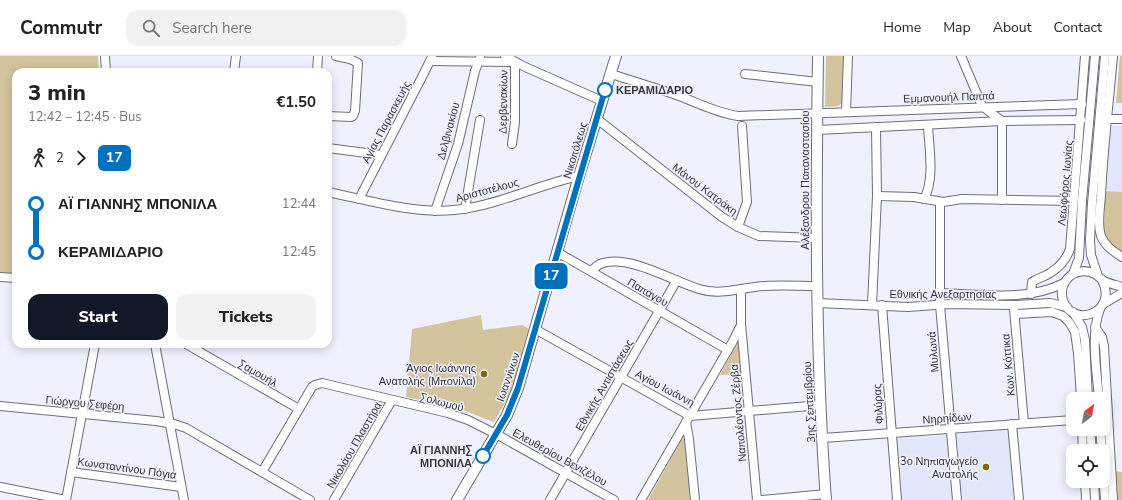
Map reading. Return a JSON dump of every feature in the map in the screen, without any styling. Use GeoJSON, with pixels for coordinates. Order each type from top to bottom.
{"type":"FeatureCollection","features":[{"type":"Feature","properties":{"kind":"main road","name":"Νικοπόλεως"},"geometry":{"type":"LineString","coordinates":[[557,252],[616,56]]}},
{"type":"Feature","properties":{"kind":"main road","name":"Αλέξανδρου Παπαναστασίου"},"geometry":{"type":"LineString","coordinates":[[818,56],[816,238],[818,303]]}},
{"type":"Feature","properties":{"kind":"main road","name":"Ιωαννίνων"},"geometry":{"type":"LineString","coordinates":[[457,500],[507,415],[518,388],[557,252]]}},
{"type":"Feature","properties":{"kind":"main road","name":"3ης Σεπτεμβρίου"},"geometry":{"type":"LineString","coordinates":[[818,303],[821,405],[826,497]]}},
{"type":"Feature","properties":{"kind":"street"},"geometry":{"type":"LineString","coordinates":[[105,56],[106,68]]}},
{"type":"Feature","properties":{"kind":"street"},"geometry":{"type":"LineString","coordinates":[[234,68],[236,56]]}},
{"type":"Feature","properties":{"kind":"street"},"geometry":{"type":"LineString","coordinates":[[317,68],[318,56]]}},
{"type":"Feature","properties":{"kind":"street"},"geometry":{"type":"LineString","coordinates":[[332,116],[351,117],[355,111],[358,63],[350,59],[336,56]]}},
{"type":"Feature","properties":{"kind":"street"},"geometry":{"type":"LineString","coordinates":[[505,56],[515,62],[602,101]]}},
{"type":"Feature","properties":{"kind":"street"},"geometry":{"type":"LineString","coordinates":[[846,112],[848,56]]}},
{"type":"Feature","properties":{"kind":"street"},"geometry":{"type":"LineString","coordinates":[[961,56],[982,106],[1002,121]]}},
{"type":"Feature","properties":{"kind":"street","name":"Λεωφόρος Ιωνίας"},"geometry":{"type":"LineString","coordinates":[[1064,283],[1073,274],[1079,258],[1085,120],[1082,104],[1086,56]]}},
{"type":"Feature","properties":{"kind":"street"},"geometry":{"type":"LineString","coordinates":[[817,130],[1002,121],[1085,120],[1095,56]]}},
{"type":"Feature","properties":{"kind":"street"},"geometry":{"type":"LineString","coordinates":[[1105,56],[1104,119],[1099,224],[1101,235],[1105,243],[1110,250],[1122,257]]}},
{"type":"Feature","properties":{"kind":"street"},"geometry":{"type":"LineString","coordinates":[[1099,392],[1095,327],[1106,292],[1091,255],[1090,240],[1092,204],[1113,56]]}},
{"type":"Feature","properties":{"kind":"street"},"geometry":{"type":"LineString","coordinates":[[431,58],[480,59],[515,62]]}},
{"type":"Feature","properties":{"kind":"street","name":"Αγίας Παρασκευής"},"geometry":{"type":"LineString","coordinates":[[359,199],[431,58]]}},
{"type":"Feature","properties":{"kind":"street","name":"Δελβινακίου"},"geometry":{"type":"LineString","coordinates":[[435,211],[458,144],[475,71],[480,59]]}},
{"type":"Feature","properties":{"kind":"street","name":"Δερβενακίων"},"geometry":{"type":"LineString","coordinates":[[512,144],[515,122],[515,62]]}},
{"type":"Feature","properties":{"kind":"street","name":"Εμμανουήλ Παππά"},"geometry":{"type":"LineString","coordinates":[[610,74],[678,96],[729,115],[738,116],[982,106],[1082,104]]}},
{"type":"Feature","properties":{"kind":"street"},"geometry":{"type":"LineString","coordinates":[[745,74],[818,82]]}},
{"type":"Feature","properties":{"kind":"street","name":"Μάνου Κατράκη"},"geometry":{"type":"LineString","coordinates":[[597,119],[722,217],[738,227],[759,236],[816,238]]}},
{"type":"Feature","properties":{"kind":"street"},"geometry":{"type":"LineString","coordinates":[[1104,119],[1122,119]]}},
{"type":"Feature","properties":{"kind":"street"},"geometry":{"type":"LineString","coordinates":[[465,209],[480,120]]}},
{"type":"Feature","properties":{"kind":"street","name":"Λεωφόρος Ιωνίας"},"geometry":{"type":"LineString","coordinates":[[1031,294],[1032,282],[1050,273],[1067,258],[1071,239],[1074,201],[1085,120]]}},
{"type":"Feature","properties":{"kind":"street"},"geometry":{"type":"LineString","coordinates":[[1002,121],[1002,200]]}},
{"type":"Feature","properties":{"kind":"street"},"geometry":{"type":"LineString","coordinates":[[924,199],[930,183],[928,124]]}},
{"type":"Feature","properties":{"kind":"street"},"geometry":{"type":"LineString","coordinates":[[738,227],[747,202],[742,126]]}},
{"type":"Feature","properties":{"kind":"street"},"geometry":{"type":"LineString","coordinates":[[872,305],[877,196],[876,127]]}},
{"type":"Feature","properties":{"kind":"street"},"geometry":{"type":"LineString","coordinates":[[332,149],[381,155]]}},
{"type":"Feature","properties":{"kind":"street","name":"Αριστοτέλους"},"geometry":{"type":"LineString","coordinates":[[332,193],[416,209],[435,211],[465,209],[565,179],[580,176]]}},
{"type":"Feature","properties":{"kind":"street"},"geometry":{"type":"LineString","coordinates":[[877,196],[910,197],[940,202],[962,199],[1074,201]]}},
{"type":"Feature","properties":{"kind":"street","name":"Μυλωνά"},"geometry":{"type":"LineString","coordinates":[[940,202],[940,305],[957,500]]}},
{"type":"Feature","properties":{"kind":"street","name":"Παπάγου"},"geometry":{"type":"LineString","coordinates":[[557,252],[728,350]]}},
{"type":"Feature","properties":{"kind":"street"},"geometry":{"type":"LineString","coordinates":[[591,271],[604,262],[622,262],[632,264],[706,291],[719,292],[766,286],[817,286]]}},
{"type":"Feature","properties":{"kind":"street"},"geometry":{"type":"LineString","coordinates":[[1073,274],[1086,271],[1122,286]]}},
{"type":"Feature","properties":{"kind":"street"},"geometry":{"type":"LineString","coordinates":[[0,277],[12,278]]}},
{"type":"Feature","properties":{"kind":"street","name":"Εθνικής Αντιστάσεως"},"geometry":{"type":"LineString","coordinates":[[550,500],[677,280]]}},
{"type":"Feature","properties":{"kind":"street"},"geometry":{"type":"LineString","coordinates":[[1064,283],[1062,295],[1082,327],[1085,340],[1088,392]]}},
{"type":"Feature","properties":{"kind":"street","name":"Εθνικής Ανεξαρτησίας"},"geometry":{"type":"LineString","coordinates":[[940,293],[1031,294],[1052,289],[1064,283]]}},
{"type":"Feature","properties":{"kind":"street","name":"Ναπολέοντος Ζέρβα"},"geometry":{"type":"LineString","coordinates":[[741,290],[741,324],[757,500]]}},
{"type":"Feature","properties":{"kind":"street"},"geometry":{"type":"LineString","coordinates":[[1070,310],[1080,315],[1094,313],[1122,293]]}},
{"type":"Feature","properties":{"kind":"street","name":"Εθνικής Ανεξαρτησίας"},"geometry":{"type":"LineString","coordinates":[[818,303],[908,307],[1050,303],[1070,310]]}},
{"type":"Feature","properties":{"kind":"street","name":"Κων. Κόττικα"},"geometry":{"type":"LineString","coordinates":[[1014,305],[1024,423]]}},
{"type":"Feature","properties":{"kind":"street","name":"Φιλύρας"},"geometry":{"type":"LineString","coordinates":[[882,306],[897,500]]}},
{"type":"Feature","properties":{"kind":"street"},"geometry":{"type":"LineString","coordinates":[[1015,314],[1052,312],[1063,316],[1069,322],[1075,332],[1078,353],[1080,392]]}},
{"type":"Feature","properties":{"kind":"street"},"geometry":{"type":"LineString","coordinates":[[641,500],[739,331],[741,324]]}},
{"type":"Feature","properties":{"kind":"street"},"geometry":{"type":"LineString","coordinates":[[1095,327],[1102,337],[1104,346],[1113,500]]}},
{"type":"Feature","properties":{"kind":"street","name":"Αγίου Ιωάννη"},"geometry":{"type":"LineString","coordinates":[[535,329],[621,377],[688,419],[749,411],[821,405]]}},
{"type":"Feature","properties":{"kind":"street"},"geometry":{"type":"LineString","coordinates":[[0,487],[66,500],[95,348]]}},
{"type":"Feature","properties":{"kind":"street"},"geometry":{"type":"LineString","coordinates":[[156,348],[184,500]]}},
{"type":"Feature","properties":{"kind":"street","name":"Σαμουήλ"},"geometry":{"type":"LineString","coordinates":[[193,348],[299,409]]}},
{"type":"Feature","properties":{"kind":"street","name":"Σολωμού"},"geometry":{"type":"LineString","coordinates":[[299,409],[312,387],[318,384],[324,384],[454,415],[496,434]]}},
{"type":"Feature","properties":{"kind":"street","name":"Νικολάου Πλαστήρα"},"geometry":{"type":"LineString","coordinates":[[336,500],[392,400]]}},
{"type":"Feature","properties":{"kind":"street","name":"Γιώργου Σεφέρη"},"geometry":{"type":"LineString","coordinates":[[0,406],[169,422],[186,428],[310,500]]}},
{"type":"Feature","properties":{"kind":"street"},"geometry":{"type":"LineString","coordinates":[[262,472],[299,409]]}},
{"type":"Feature","properties":{"kind":"street"},"geometry":{"type":"LineString","coordinates":[[688,419],[695,500]]}},
{"type":"Feature","properties":{"kind":"street","name":"Νηρηίδων"},"geometry":{"type":"LineString","coordinates":[[823,438],[1066,420]]}},
{"type":"Feature","properties":{"kind":"street"},"geometry":{"type":"LineString","coordinates":[[1012,424],[1019,500]]}},
{"type":"Feature","properties":{"kind":"street","name":"Ελευθερίου Βενιζέλου"},"geometry":{"type":"LineString","coordinates":[[496,434],[614,500]]}},
{"type":"Feature","properties":{"kind":"street","name":"Κωνσταντίνου Πόγια"},"geometry":{"type":"LineString","coordinates":[[71,472],[181,487]]}},
{"type":"Feature","properties":{"kind":"street"},"geometry":{"type":"LineString","coordinates":[[1085,488],[1086,500]]}},
{"type":"Feature","properties":{"kind":"street"},"geometry":{"type":"LineString","coordinates":[[1094,488],[1095,500]]}},
{"type":"Feature","properties":{"kind":"street"},"geometry":{"type":"LineString","coordinates":[[1104,488],[1105,500]]}},
{"type":"Feature","properties":{"kind":"street"},"geometry":{"type":"LineString","coordinates":[[762,500],[826,497]]}},
{"type":"Feature","properties":{"kind":"shaded area"},"geometry":{"type":"Polygon","coordinates":[[[0,56],[98,56],[99,68],[12,68],[12,275],[0,274],[0,56]]]}},
{"type":"Feature","properties":{"kind":"shaded area"},"geometry":{"type":"Polygon","coordinates":[[[826,56],[845,56],[843,103],[838,106],[825,107],[826,56]]]}},
{"type":"Feature","properties":{"kind":"shaded area"},"geometry":{"type":"Polygon","coordinates":[[[1120,56],[1122,56],[1122,103],[1116,103],[1120,56]]]}},
{"type":"Feature","properties":{"kind":"shaded area"},"geometry":{"type":"Polygon","coordinates":[[[1109,126],[1122,126],[1122,192],[1105,191],[1109,126]]]}},
{"type":"Feature","properties":{"kind":"shaded area"},"geometry":{"type":"Polygon","coordinates":[[[1105,191],[1122,192],[1122,252],[1110,245],[1104,233],[1105,191]]]}},
{"type":"Feature","properties":{"kind":"shaded area"},"geometry":{"type":"Polygon","coordinates":[[[481,315],[483,330],[522,325],[529,329],[510,394],[494,422],[452,406],[406,397],[412,329],[481,315]]]}},
{"type":"Feature","properties":{"kind":"shaded area"},"geometry":{"type":"Polygon","coordinates":[[[738,342],[740,343],[744,374],[720,375],[738,342]]]}},
{"type":"Feature","properties":{"kind":"shaded area","name":"3ο Νηπιαγωγείο Ανατολής"},"geometry":{"type":"Polygon","coordinates":[[[1009,430],[1015,500],[962,500],[956,434],[1009,430]]]}},
{"type":"Feature","properties":{"kind":"shaded area"},"geometry":{"type":"Polygon","coordinates":[[[947,435],[952,500],[901,500],[896,438],[947,435]]]}},
{"type":"Feature","properties":{"kind":"shaded area"},"geometry":{"type":"Polygon","coordinates":[[[686,437],[690,500],[648,500],[682,439],[686,437]]]}},
{"type":"Feature","properties":{"kind":"shaded area"},"geometry":{"type":"Polygon","coordinates":[[[1114,471],[1122,472],[1122,500],[1116,500],[1114,471]]]}},
{"type":"Feature","properties":{"kind":"bus line","name":"17"},"geometry":{"type":"LineString","coordinates":[[483,456],[514,400],[605,90]]}},
{"type":"Feature","properties":{"kind":"place","name":"ΚΕΡΑΜΙΔΑΡΙΟ"},"geometry":{"type":"Point","coordinates":[605,90]}},
{"type":"Feature","properties":{"kind":"place","name":"Άγιος Ιωάννης Ανατολής (Μπονίλα)"},"geometry":{"type":"Point","coordinates":[484,374]}},
{"type":"Feature","properties":{"kind":"place","name":"ΑΪ ΓΙΑΝΝΗΣ ΜΠΟΝΙΛΑ"},"geometry":{"type":"Point","coordinates":[483,456]}},
{"type":"Feature","properties":{"kind":"place","name":"3ο Νηπιαγωγείο Ανατολής"},"geometry":{"type":"Point","coordinates":[986,467]}}]}
